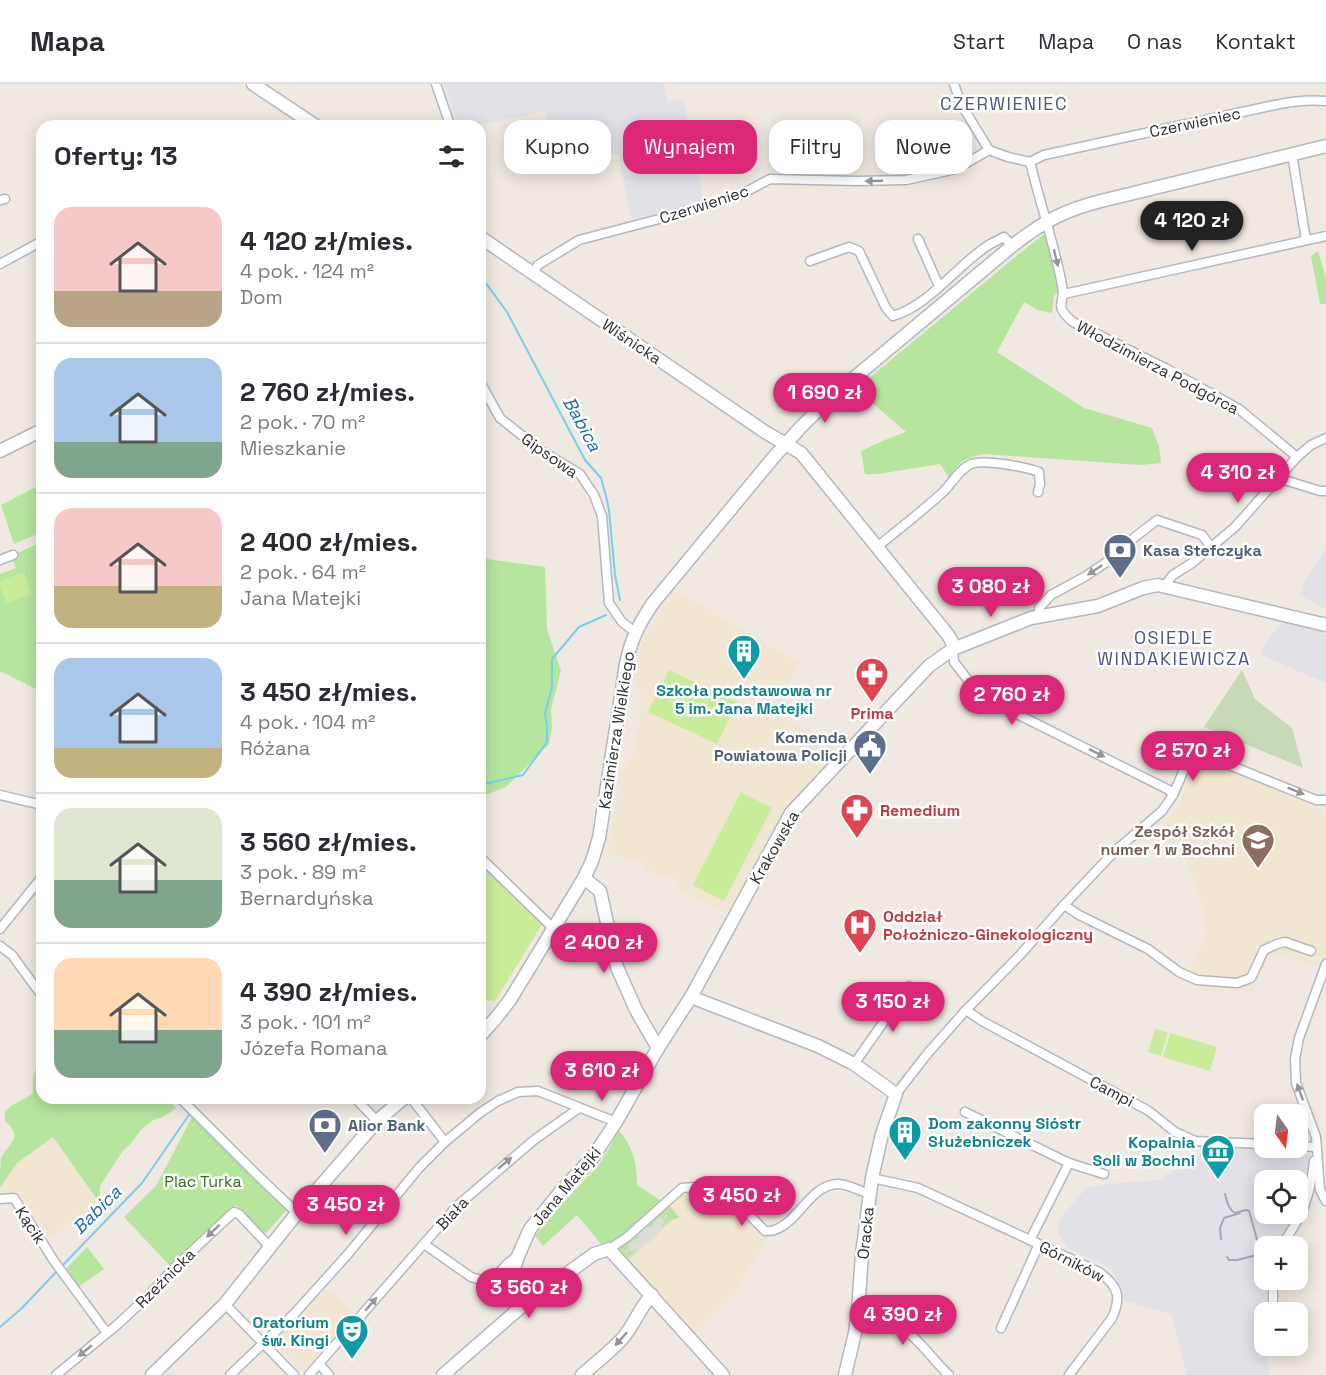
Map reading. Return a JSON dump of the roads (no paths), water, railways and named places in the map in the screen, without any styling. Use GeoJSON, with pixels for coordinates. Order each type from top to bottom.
{"type":"FeatureCollection","features":[{"type":"Feature","properties":{"kind":"street"},"geometry":{"type":"LineString","coordinates":[[253,84],[307,120]]}},
{"type":"Feature","properties":{"kind":"street"},"geometry":{"type":"LineString","coordinates":[[436,84],[448,120]]}},
{"type":"Feature","properties":{"kind":"street"},"geometry":{"type":"LineString","coordinates":[[954,84],[961,104],[989,150],[1030,162]]}},
{"type":"Feature","properties":{"kind":"street","name":"Czerwieniec"},"geometry":{"type":"LineString","coordinates":[[1030,162],[1044,155],[1270,106],[1292,102],[1326,101]]}},
{"type":"Feature","properties":{"kind":"street","name":"Kazimierza Wielkiego"},"geometry":{"type":"LineString","coordinates":[[486,1029],[510,1000],[592,861],[599,837],[629,648],[635,632],[653,603],[785,444],[830,398],[1012,246],[1056,216],[1101,201],[1326,146]]}},
{"type":"Feature","properties":{"kind":"street","name":"Czerwieniec"},"geometry":{"type":"LineString","coordinates":[[532,273],[538,265],[579,240],[738,196],[770,179],[906,180],[956,169],[989,150]]}},
{"type":"Feature","properties":{"kind":"street"},"geometry":{"type":"LineString","coordinates":[[1292,154],[1306,240]]}},
{"type":"Feature","properties":{"kind":"street","name":"Włodzimierza Podgórca"},"geometry":{"type":"LineString","coordinates":[[1030,162],[1058,263],[1064,294],[1060,303],[1062,310],[1074,322],[1167,369],[1239,410],[1297,457]]}},
{"type":"Feature","properties":{"kind":"street"},"geometry":{"type":"LineString","coordinates":[[1064,294],[1326,236]]}},
{"type":"Feature","properties":{"kind":"street"},"geometry":{"type":"LineString","coordinates":[[810,261],[849,246],[859,251],[886,308],[893,316],[903,313],[920,302],[987,246],[1004,237],[1012,246]]}},
{"type":"Feature","properties":{"kind":"street"},"geometry":{"type":"LineString","coordinates":[[918,239],[939,286]]}},
{"type":"Feature","properties":{"kind":"street","name":"Wiśnicka"},"geometry":{"type":"LineString","coordinates":[[486,241],[741,415],[801,453],[948,635],[953,650]]}},
{"type":"Feature","properties":{"kind":"street"},"geometry":{"type":"LineString","coordinates":[[0,264],[36,243]]}},
{"type":"Feature","properties":{"kind":"street","name":"Gipsowa"},"geometry":{"type":"LineString","coordinates":[[486,393],[500,418],[540,450],[580,474],[594,495],[602,516],[609,603],[622,622],[635,632]]}},
{"type":"Feature","properties":{"kind":"street"},"geometry":{"type":"LineString","coordinates":[[0,451],[36,433]]}},
{"type":"Feature","properties":{"kind":"street"},"geometry":{"type":"LineString","coordinates":[[1326,438],[1311,445],[1297,457],[1235,527],[1192,563],[1173,575],[1164,586],[1326,625]]}},
{"type":"Feature","properties":{"kind":"street"},"geometry":{"type":"LineString","coordinates":[[878,547],[944,491],[962,469],[973,464],[985,462],[1039,472],[1038,492]]}},
{"type":"Feature","properties":{"kind":"street"},"geometry":{"type":"LineString","coordinates":[[1278,478],[1326,491]]}},
{"type":"Feature","properties":{"kind":"street"},"geometry":{"type":"LineString","coordinates":[[1040,615],[1039,608],[1051,595],[1101,567],[1157,520],[1202,535],[1211,547]]}},
{"type":"Feature","properties":{"kind":"street"},"geometry":{"type":"LineString","coordinates":[[0,560],[13,555]]}},
{"type":"Feature","properties":{"kind":"street","name":"Krakowska"},"geometry":{"type":"LineString","coordinates":[[658,1048],[691,997],[791,813],[929,666],[953,650],[1040,615],[1098,606],[1152,586],[1164,586]]}},
{"type":"Feature","properties":{"kind":"street"},"geometry":{"type":"LineString","coordinates":[[953,650],[954,662],[975,689],[1001,706],[1169,790],[1173,795]]}},
{"type":"Feature","properties":{"kind":"street"},"geometry":{"type":"LineString","coordinates":[[691,997],[818,1046],[854,1064],[896,1094],[966,1010],[1020,955],[1064,905],[1115,851],[1162,811],[1173,795],[1192,756],[1202,754],[1316,800],[1326,800]]}},
{"type":"Feature","properties":{"kind":"street"},"geometry":{"type":"LineString","coordinates":[[0,795],[36,804]]}},
{"type":"Feature","properties":{"kind":"street"},"geometry":{"type":"LineString","coordinates":[[486,863],[553,928]]}},
{"type":"Feature","properties":{"kind":"street"},"geometry":{"type":"LineString","coordinates":[[584,878],[600,891],[617,967],[636,1010],[658,1048]]}},
{"type":"Feature","properties":{"kind":"street"},"geometry":{"type":"LineString","coordinates":[[0,929],[36,884]]}},
{"type":"Feature","properties":{"kind":"street"},"geometry":{"type":"LineString","coordinates":[[1064,905],[1079,915],[1148,949],[1179,972],[1197,980],[1238,983],[1251,978],[1264,950],[1276,944],[1285,942],[1311,951]]}},
{"type":"Feature","properties":{"kind":"street"},"geometry":{"type":"LineString","coordinates":[[0,946],[12,955],[36,983]]}},
{"type":"Feature","properties":{"kind":"street"},"geometry":{"type":"LineString","coordinates":[[1326,964],[1299,1038],[1295,1059],[1296,1083],[1316,1137],[1320,1190],[1326,1201]]}},
{"type":"Feature","properties":{"kind":"street"},"geometry":{"type":"LineString","coordinates":[[854,1064],[909,986]]}},
{"type":"Feature","properties":{"kind":"street","name":"Campi"},"geometry":{"type":"LineString","coordinates":[[966,1010],[982,1021],[1149,1111],[1175,1132],[1195,1141],[1254,1144]]}},
{"type":"Feature","properties":{"kind":"street","name":"Jana Matejki"},"geometry":{"type":"LineString","coordinates":[[521,1306],[515,1299],[511,1282],[518,1256],[530,1229],[593,1157],[616,1122],[658,1048]]}},
{"type":"Feature","properties":{"kind":"street"},"geometry":{"type":"LineString","coordinates":[[230,1375],[295,1313],[348,1254],[419,1168],[445,1142],[481,1112],[518,1092],[538,1091],[616,1122]]}},
{"type":"Feature","properties":{"kind":"street","name":"Oracka"},"geometry":{"type":"LineString","coordinates":[[845,1375],[858,1311],[869,1194],[882,1134],[896,1094]]}},
{"type":"Feature","properties":{"kind":"street"},"geometry":{"type":"LineString","coordinates":[[186,1104],[297,1213]]}},
{"type":"Feature","properties":{"kind":"street"},"geometry":{"type":"LineString","coordinates":[[361,1104],[377,1121]]}},
{"type":"Feature","properties":{"kind":"street"},"geometry":{"type":"LineString","coordinates":[[152,1375],[225,1304],[297,1213],[377,1121],[397,1104]]}},
{"type":"Feature","properties":{"kind":"street"},"geometry":{"type":"LineString","coordinates":[[416,1104],[445,1142]]}},
{"type":"Feature","properties":{"kind":"street","name":"Biała"},"geometry":{"type":"LineString","coordinates":[[309,1375],[458,1206],[534,1140],[579,1108]]}},
{"type":"Feature","properties":{"kind":"street"},"geometry":{"type":"LineString","coordinates":[[965,1112],[1069,1163],[1104,1174]]}},
{"type":"Feature","properties":{"kind":"street"},"geometry":{"type":"LineString","coordinates":[[1308,1148],[1317,1150]]}},
{"type":"Feature","properties":{"kind":"street"},"geometry":{"type":"LineString","coordinates":[[1287,1236],[1305,1204],[1317,1150]]}},
{"type":"Feature","properties":{"kind":"street","name":"Górników"},"geometry":{"type":"LineString","coordinates":[[1034,1242],[1069,1163]]}},
{"type":"Feature","properties":{"kind":"street","name":"Górników"},"geometry":{"type":"LineString","coordinates":[[872,1178],[918,1188],[1099,1272],[1111,1280],[1118,1299],[1117,1308],[1069,1375]]}},
{"type":"Feature","properties":{"kind":"street"},"geometry":{"type":"LineString","coordinates":[[443,1375],[521,1306],[594,1254],[609,1249],[626,1238],[682,1188],[717,1186],[725,1190],[765,1231],[774,1231],[788,1222],[813,1197],[830,1186],[838,1184],[869,1194]]}},
{"type":"Feature","properties":{"kind":"street","name":"Kącik"},"geometry":{"type":"LineString","coordinates":[[0,1199],[14,1198],[64,1275],[107,1334]]}},
{"type":"Feature","properties":{"kind":"street","name":"Rzeźnicka"},"geometry":{"type":"LineString","coordinates":[[56,1375],[107,1334],[234,1212],[270,1247]]}},
{"type":"Feature","properties":{"kind":"street"},"geometry":{"type":"LineString","coordinates":[[1001,1328],[1034,1242]]}},
{"type":"Feature","properties":{"kind":"street"},"geometry":{"type":"LineString","coordinates":[[424,1244],[471,1277],[484,1281],[494,1278],[518,1256]]}},
{"type":"Feature","properties":{"kind":"street"},"geometry":{"type":"LineString","coordinates":[[609,1249],[723,1375]]}},
{"type":"Feature","properties":{"kind":"street"},"geometry":{"type":"LineString","coordinates":[[582,1375],[622,1339],[634,1323],[644,1303],[652,1295]]}},
{"type":"Feature","properties":{"kind":"street"},"geometry":{"type":"LineString","coordinates":[[225,1304],[294,1375]]}},
{"type":"Feature","properties":{"kind":"street"},"geometry":{"type":"LineString","coordinates":[[858,1311],[886,1319],[904,1330],[950,1375]]}},
{"type":"Feature","properties":{"kind":"street"},"geometry":{"type":"LineString","coordinates":[[320,1365],[329,1375]]}},
{"type":"Feature","properties":{"kind":"waterway","name":"Babica"},"geometry":{"type":"LineString","coordinates":[[486,283],[507,312],[585,460],[601,478],[609,510],[615,575],[620,600]]}},
{"type":"Feature","properties":{"kind":"waterway","name":"Babica"},"geometry":{"type":"LineString","coordinates":[[486,784],[523,775],[547,742],[545,714],[552,687],[552,659],[579,627],[606,615]]}},
{"type":"Feature","properties":{"kind":"waterway","name":"Babica"},"geometry":{"type":"LineString","coordinates":[[62,1266],[142,1183],[191,1112]]}},
{"type":"Feature","properties":{"kind":"waterway","name":"Babica"},"geometry":{"type":"LineString","coordinates":[[0,1327],[22,1308],[58,1270]]}},
{"type":"Feature","properties":{"kind":"railway"},"geometry":{"type":"LineString","coordinates":[[1225,1194],[1229,1207],[1235,1213],[1249,1211],[1260,1250],[1257,1255],[1237,1260],[1229,1260],[1227,1257]]}},
{"type":"Feature","properties":{"kind":"railway"},"geometry":{"type":"LineString","coordinates":[[1221,1239],[1220,1228],[1224,1218],[1240,1213]]}},
{"type":"Feature","properties":{"kind":"place","name":"Kasa Stefczyka"},"geometry":{"type":"Point","coordinates":[1120,579]}},
{"type":"Feature","properties":{"kind":"place","name":"Szkoła podstawowa nr 5 im. Jana Matejki"},"geometry":{"type":"Point","coordinates":[744,680]}},
{"type":"Feature","properties":{"kind":"place","name":"Prima"},"geometry":{"type":"Point","coordinates":[872,703]}},
{"type":"Feature","properties":{"kind":"place","name":"Komenda Powiatowa Policji"},"geometry":{"type":"Point","coordinates":[870,775]}},
{"type":"Feature","properties":{"kind":"place","name":"Remedium"},"geometry":{"type":"Point","coordinates":[857,839]}},
{"type":"Feature","properties":{"kind":"place","name":"Zespół Szkół numer 1 w Bochni"},"geometry":{"type":"Point","coordinates":[1258,869]}},
{"type":"Feature","properties":{"kind":"place","name":"Oddział Położniczo-Ginekologiczny"},"geometry":{"type":"Point","coordinates":[860,954]}},
{"type":"Feature","properties":{"kind":"place","name":"Alior Bank"},"geometry":{"type":"Point","coordinates":[325,1154]}},
{"type":"Feature","properties":{"kind":"place","name":"Dom zakonny Sióstr Służebniczek"},"geometry":{"type":"Point","coordinates":[905,1161]}},
{"type":"Feature","properties":{"kind":"place","name":"Kopalnia Soli w Bochni"},"geometry":{"type":"Point","coordinates":[1218,1180]}},
{"type":"Feature","properties":{"kind":"place","name":"Oratorium św. Kingi"},"geometry":{"type":"Point","coordinates":[352,1360]}},
{"type":"Feature","properties":{"kind":"district","name":"CZERWIENIEC"},"geometry":{"type":"Point","coordinates":[1004,104]}},
{"type":"Feature","properties":{"kind":"district","name":"OSIEDLE WINDAKIEWICZA"},"geometry":{"type":"Point","coordinates":[1174,648]}},
{"type":"Feature","properties":{"kind":"park label","name":"Plac Turka"},"geometry":{"type":"Point","coordinates":[203,1181]}}]}
